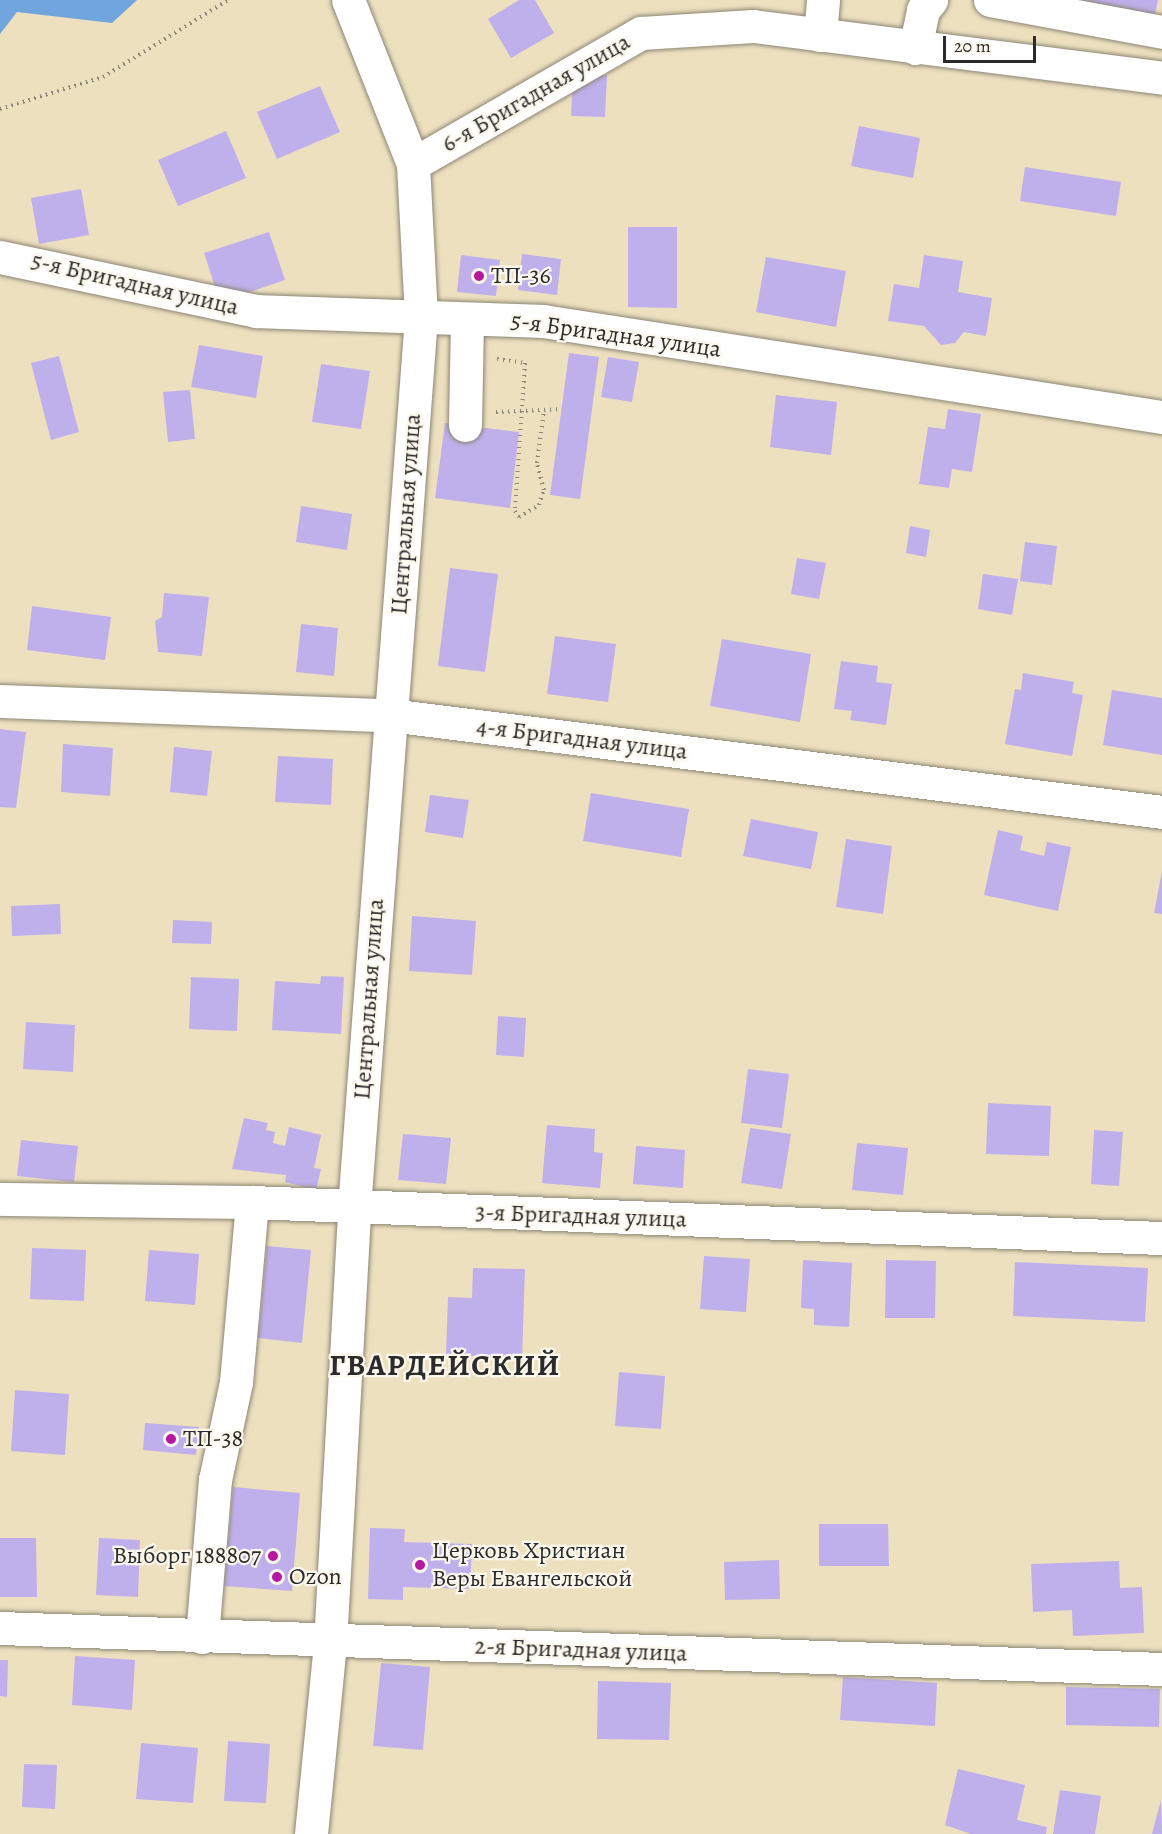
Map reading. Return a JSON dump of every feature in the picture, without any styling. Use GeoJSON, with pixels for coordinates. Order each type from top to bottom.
{"type":"FeatureCollection","features":[{"type":"Feature","properties":{"kind":"street","name":"Центральная улица"},"geometry":{"type":"LineString","coordinates":[[311,1834],[330,1643],[354,1208],[421,317],[413,164],[348,0]]}},
{"type":"Feature","properties":{"kind":"street"},"geometry":{"type":"LineString","coordinates":[[820,35],[823,0]]}},
{"type":"Feature","properties":{"kind":"street"},"geometry":{"type":"LineString","coordinates":[[915,48],[923,10],[931,0]]}},
{"type":"Feature","properties":{"kind":"street"},"geometry":{"type":"LineString","coordinates":[[990,0],[1162,32]]}},
{"type":"Feature","properties":{"kind":"street","name":"6-я Бригадная улица"},"geometry":{"type":"LineString","coordinates":[[413,164],[641,33],[753,26],[1162,78]]}},
{"type":"Feature","properties":{"kind":"street","name":"5-я Бригадная улица"},"geometry":{"type":"LineString","coordinates":[[0,257],[256,311],[543,321],[1162,417]]}},
{"type":"Feature","properties":{"kind":"street"},"geometry":{"type":"LineString","coordinates":[[465,420],[467,318]]}},
{"type":"Feature","properties":{"kind":"street","name":"4-я Бригадная улица"},"geometry":{"type":"LineString","coordinates":[[0,701],[390,715],[1162,812]]}},
{"type":"Feature","properties":{"kind":"street","name":"3-я Бригадная улица"},"geometry":{"type":"LineString","coordinates":[[0,1198],[252,1202],[354,1208],[1162,1238]]}},
{"type":"Feature","properties":{"kind":"street"},"geometry":{"type":"LineString","coordinates":[[202,1637],[215,1480],[236,1382],[252,1202]]}},
{"type":"Feature","properties":{"kind":"street","name":"2-я Бригадная улица"},"geometry":{"type":"LineString","coordinates":[[0,1628],[330,1643],[1162,1669]]}},
{"type":"Feature","properties":{"kind":"path"},"geometry":{"type":"LineString","coordinates":[[0,110],[103,77],[228,0]]}},
{"type":"Feature","properties":{"kind":"path"},"geometry":{"type":"LineString","coordinates":[[525,363],[514,511],[519,517],[539,505],[544,490],[537,463],[544,410]]}},
{"type":"Feature","properties":{"kind":"path"},"geometry":{"type":"LineString","coordinates":[[465,420],[523,411],[561,409]]}},
{"type":"Feature","properties":{"kind":"water"},"geometry":{"type":"Polygon","coordinates":[[[0,0],[137,0],[112,23],[17,12],[0,34],[0,0]]]}},
{"type":"Feature","properties":{"kind":"building"},"geometry":{"type":"Polygon","coordinates":[[[519,0],[535,0],[554,33],[511,58],[488,19],[519,0]]]}},
{"type":"Feature","properties":{"kind":"building"},"geometry":{"type":"Polygon","coordinates":[[[1062,0],[1158,0],[1154,19],[1062,0]]]}},
{"type":"Feature","properties":{"kind":"building"},"geometry":{"type":"Polygon","coordinates":[[[573,74],[607,75],[605,117],[571,116],[573,74]]]}},
{"type":"Feature","properties":{"kind":"building"},"geometry":{"type":"Polygon","coordinates":[[[320,86],[340,132],[277,159],[257,112],[320,86]]]}},
{"type":"Feature","properties":{"kind":"building"},"geometry":{"type":"Polygon","coordinates":[[[859,126],[920,138],[913,178],[851,166],[859,126]]]}},
{"type":"Feature","properties":{"kind":"building"},"geometry":{"type":"Polygon","coordinates":[[[226,131],[246,178],[178,206],[158,160],[226,131]]]}},
{"type":"Feature","properties":{"kind":"building"},"geometry":{"type":"Polygon","coordinates":[[[1025,167],[1121,182],[1116,216],[1020,201],[1025,167]]]}},
{"type":"Feature","properties":{"kind":"building"},"geometry":{"type":"Polygon","coordinates":[[[81,189],[89,235],[39,244],[31,198],[81,189]]]}},
{"type":"Feature","properties":{"kind":"building"},"geometry":{"type":"Polygon","coordinates":[[[628,227],[677,227],[677,308],[628,307],[628,227]]]}},
{"type":"Feature","properties":{"kind":"building"},"geometry":{"type":"Polygon","coordinates":[[[269,232],[285,280],[220,302],[204,253],[269,232]]]}},
{"type":"Feature","properties":{"kind":"building"},"geometry":{"type":"Polygon","coordinates":[[[522,254],[561,259],[557,295],[518,290],[522,254]]]}},
{"type":"Feature","properties":{"kind":"building","name":"ТП-36"},"geometry":{"type":"Polygon","coordinates":[[[461,255],[500,260],[496,296],[457,292],[461,255]]]}},
{"type":"Feature","properties":{"kind":"building"},"geometry":{"type":"Polygon","coordinates":[[[924,255],[963,261],[958,292],[992,298],[986,336],[964,332],[955,343],[941,345],[924,326],[888,321],[894,284],[919,288],[924,255]]]}},
{"type":"Feature","properties":{"kind":"building"},"geometry":{"type":"Polygon","coordinates":[[[766,257],[846,271],[836,327],[756,312],[766,257]]]}},
{"type":"Feature","properties":{"kind":"building"},"geometry":{"type":"Polygon","coordinates":[[[199,345],[263,356],[256,398],[191,387],[199,345]]]}},
{"type":"Feature","properties":{"kind":"building"},"geometry":{"type":"Polygon","coordinates":[[[569,353],[599,357],[580,499],[550,495],[569,353]]]}},
{"type":"Feature","properties":{"kind":"building"},"geometry":{"type":"Polygon","coordinates":[[[59,356],[79,432],[51,440],[31,363],[59,356]]]}},
{"type":"Feature","properties":{"kind":"building"},"geometry":{"type":"Polygon","coordinates":[[[608,357],[639,362],[632,402],[601,397],[608,357]]]}},
{"type":"Feature","properties":{"kind":"building"},"geometry":{"type":"Polygon","coordinates":[[[321,364],[370,371],[361,429],[312,422],[321,364]]]}},
{"type":"Feature","properties":{"kind":"building"},"geometry":{"type":"Polygon","coordinates":[[[190,390],[195,439],[168,442],[163,392],[190,390]]]}},
{"type":"Feature","properties":{"kind":"building"},"geometry":{"type":"Polygon","coordinates":[[[776,395],[837,402],[831,455],[770,447],[776,395]]]}},
{"type":"Feature","properties":{"kind":"building"},"geometry":{"type":"Polygon","coordinates":[[[948,409],[981,414],[972,472],[952,469],[949,488],[919,484],[928,427],[945,429],[948,409]]]}},
{"type":"Feature","properties":{"kind":"building"},"geometry":{"type":"Polygon","coordinates":[[[445,423],[519,432],[510,508],[435,498],[445,423]]]}},
{"type":"Feature","properties":{"kind":"building"},"geometry":{"type":"Polygon","coordinates":[[[301,506],[352,514],[347,550],[296,542],[301,506]]]}},
{"type":"Feature","properties":{"kind":"building"},"geometry":{"type":"Polygon","coordinates":[[[910,526],[930,530],[926,557],[906,553],[910,526]]]}},
{"type":"Feature","properties":{"kind":"building"},"geometry":{"type":"Polygon","coordinates":[[[1025,542],[1057,546],[1052,585],[1020,581],[1025,542]]]}},
{"type":"Feature","properties":{"kind":"building"},"geometry":{"type":"Polygon","coordinates":[[[797,558],[826,563],[819,599],[791,594],[797,558]]]}},
{"type":"Feature","properties":{"kind":"building"},"geometry":{"type":"Polygon","coordinates":[[[450,568],[498,574],[485,672],[438,666],[450,568]]]}},
{"type":"Feature","properties":{"kind":"building"},"geometry":{"type":"Polygon","coordinates":[[[983,574],[1018,579],[1012,615],[978,609],[983,574]]]}},
{"type":"Feature","properties":{"kind":"building"},"geometry":{"type":"Polygon","coordinates":[[[164,593],[209,597],[202,656],[158,652],[155,621],[162,617],[164,593]]]}},
{"type":"Feature","properties":{"kind":"building"},"geometry":{"type":"Polygon","coordinates":[[[32,606],[111,617],[105,660],[27,650],[32,606]]]}},
{"type":"Feature","properties":{"kind":"building"},"geometry":{"type":"Polygon","coordinates":[[[301,624],[338,628],[334,676],[296,672],[301,624]]]}},
{"type":"Feature","properties":{"kind":"building"},"geometry":{"type":"Polygon","coordinates":[[[555,636],[616,644],[608,702],[547,694],[555,636]]]}},
{"type":"Feature","properties":{"kind":"building"},"geometry":{"type":"Polygon","coordinates":[[[722,639],[811,654],[800,722],[710,706],[722,639]]]}},
{"type":"Feature","properties":{"kind":"building"},"geometry":{"type":"Polygon","coordinates":[[[841,661],[878,666],[876,682],[892,684],[886,725],[850,720],[852,711],[834,709],[841,661]]]}},
{"type":"Feature","properties":{"kind":"building"},"geometry":{"type":"Polygon","coordinates":[[[1023,673],[1074,682],[1072,693],[1083,695],[1072,756],[1005,744],[1015,689],[1021,690],[1023,673]]]}},
{"type":"Feature","properties":{"kind":"building"},"geometry":{"type":"Polygon","coordinates":[[[1112,690],[1162,698],[1162,755],[1103,745],[1112,690]]]}},
{"type":"Feature","properties":{"kind":"building"},"geometry":{"type":"Polygon","coordinates":[[[0,729],[26,732],[16,808],[0,807],[0,729]]]}},
{"type":"Feature","properties":{"kind":"building"},"geometry":{"type":"Polygon","coordinates":[[[63,744],[113,748],[110,796],[61,792],[63,744]]]}},
{"type":"Feature","properties":{"kind":"building"},"geometry":{"type":"Polygon","coordinates":[[[174,747],[212,751],[207,796],[170,792],[174,747]]]}},
{"type":"Feature","properties":{"kind":"building"},"geometry":{"type":"Polygon","coordinates":[[[278,756],[333,759],[331,805],[275,802],[278,756]]]}},
{"type":"Feature","properties":{"kind":"building"},"geometry":{"type":"Polygon","coordinates":[[[591,793],[689,809],[681,857],[583,841],[591,793]]]}},
{"type":"Feature","properties":{"kind":"building"},"geometry":{"type":"Polygon","coordinates":[[[430,795],[469,800],[463,838],[425,832],[430,795]]]}},
{"type":"Feature","properties":{"kind":"building"},"geometry":{"type":"Polygon","coordinates":[[[751,819],[818,832],[811,869],[743,856],[751,819]]]}},
{"type":"Feature","properties":{"kind":"building"},"geometry":{"type":"Polygon","coordinates":[[[998,830],[1023,836],[1020,850],[1044,856],[1047,842],[1071,847],[1058,911],[984,895],[998,830]]]}},
{"type":"Feature","properties":{"kind":"building"},"geometry":{"type":"Polygon","coordinates":[[[846,839],[892,846],[883,914],[836,907],[846,839]]]}},
{"type":"Feature","properties":{"kind":"building"},"geometry":{"type":"Polygon","coordinates":[[[1162,871],[1162,914],[1154,913],[1162,871]]]}},
{"type":"Feature","properties":{"kind":"building"},"geometry":{"type":"Polygon","coordinates":[[[60,904],[61,934],[12,936],[11,906],[60,904]]]}},
{"type":"Feature","properties":{"kind":"building"},"geometry":{"type":"Polygon","coordinates":[[[412,916],[476,921],[472,975],[409,971],[412,916]]]}},
{"type":"Feature","properties":{"kind":"building"},"geometry":{"type":"Polygon","coordinates":[[[173,920],[212,922],[211,944],[172,943],[173,920]]]}},
{"type":"Feature","properties":{"kind":"building"},"geometry":{"type":"Polygon","coordinates":[[[321,976],[344,977],[341,1034],[272,1030],[275,981],[320,984],[321,976]]]}},
{"type":"Feature","properties":{"kind":"building"},"geometry":{"type":"Polygon","coordinates":[[[191,977],[239,979],[237,1031],[189,1029],[191,977]]]}},
{"type":"Feature","properties":{"kind":"building"},"geometry":{"type":"Polygon","coordinates":[[[498,1016],[526,1018],[524,1057],[496,1055],[498,1016]]]}},
{"type":"Feature","properties":{"kind":"building"},"geometry":{"type":"Polygon","coordinates":[[[26,1022],[75,1025],[73,1072],[23,1069],[26,1022]]]}},
{"type":"Feature","properties":{"kind":"building"},"geometry":{"type":"Polygon","coordinates":[[[748,1069],[789,1074],[782,1128],[741,1123],[748,1069]]]}},
{"type":"Feature","properties":{"kind":"building"},"geometry":{"type":"Polygon","coordinates":[[[988,1103],[1051,1106],[1049,1156],[986,1154],[988,1103]]]}},
{"type":"Feature","properties":{"kind":"building"},"geometry":{"type":"Polygon","coordinates":[[[244,1118],[268,1123],[266,1130],[275,1132],[273,1143],[285,1146],[289,1127],[321,1135],[314,1168],[321,1169],[316,1190],[285,1182],[286,1175],[232,1169],[244,1118]]]}},
{"type":"Feature","properties":{"kind":"building"},"geometry":{"type":"Polygon","coordinates":[[[547,1125],[595,1129],[594,1152],[603,1153],[600,1188],[542,1183],[547,1125]]]}},
{"type":"Feature","properties":{"kind":"building"},"geometry":{"type":"Polygon","coordinates":[[[750,1128],[791,1134],[782,1189],[741,1183],[750,1128]]]}},
{"type":"Feature","properties":{"kind":"building"},"geometry":{"type":"Polygon","coordinates":[[[1094,1130],[1123,1132],[1119,1186],[1091,1184],[1094,1130]]]}},
{"type":"Feature","properties":{"kind":"building"},"geometry":{"type":"Polygon","coordinates":[[[403,1134],[451,1138],[446,1184],[398,1180],[403,1134]]]}},
{"type":"Feature","properties":{"kind":"building"},"geometry":{"type":"Polygon","coordinates":[[[21,1140],[78,1146],[74,1182],[17,1176],[21,1140]]]}},
{"type":"Feature","properties":{"kind":"building"},"geometry":{"type":"Polygon","coordinates":[[[857,1143],[908,1148],[903,1195],[852,1190],[857,1143]]]}},
{"type":"Feature","properties":{"kind":"building"},"geometry":{"type":"Polygon","coordinates":[[[636,1146],[685,1150],[683,1188],[633,1184],[636,1146]]]}},
{"type":"Feature","properties":{"kind":"building"},"geometry":{"type":"Polygon","coordinates":[[[267,1246],[311,1250],[302,1343],[258,1338],[267,1246]]]}},
{"type":"Feature","properties":{"kind":"building"},"geometry":{"type":"Polygon","coordinates":[[[32,1248],[86,1250],[84,1301],[30,1299],[32,1248]]]}},
{"type":"Feature","properties":{"kind":"building"},"geometry":{"type":"Polygon","coordinates":[[[149,1250],[199,1254],[195,1305],[145,1301],[149,1250]]]}},
{"type":"Feature","properties":{"kind":"building"},"geometry":{"type":"Polygon","coordinates":[[[704,1256],[750,1259],[746,1312],[700,1309],[704,1256]]]}},
{"type":"Feature","properties":{"kind":"building"},"geometry":{"type":"Polygon","coordinates":[[[803,1260],[852,1263],[849,1327],[814,1325],[814,1309],[801,1308],[803,1260]]]}},
{"type":"Feature","properties":{"kind":"building"},"geometry":{"type":"Polygon","coordinates":[[[886,1260],[936,1261],[935,1318],[885,1318],[886,1260]]]}},
{"type":"Feature","properties":{"kind":"building"},"geometry":{"type":"Polygon","coordinates":[[[1015,1262],[1148,1268],[1145,1322],[1013,1316],[1015,1262]]]}},
{"type":"Feature","properties":{"kind":"building"},"geometry":{"type":"Polygon","coordinates":[[[473,1268],[525,1269],[522,1358],[446,1355],[448,1297],[472,1298],[473,1268]]]}},
{"type":"Feature","properties":{"kind":"building"},"geometry":{"type":"Polygon","coordinates":[[[619,1372],[665,1376],[661,1429],[615,1426],[619,1372]]]}},
{"type":"Feature","properties":{"kind":"building"},"geometry":{"type":"Polygon","coordinates":[[[15,1390],[69,1394],[65,1455],[11,1451],[15,1390]]]}},
{"type":"Feature","properties":{"kind":"building","name":"ТП-38"},"geometry":{"type":"Polygon","coordinates":[[[145,1423],[199,1427],[196,1455],[143,1450],[145,1423]]]}},
{"type":"Feature","properties":{"kind":"building"},"geometry":{"type":"Polygon","coordinates":[[[233,1487],[300,1493],[292,1591],[224,1586],[233,1487]]]}},
{"type":"Feature","properties":{"kind":"building"},"geometry":{"type":"Polygon","coordinates":[[[819,1524],[888,1524],[889,1566],[819,1566],[819,1524]]]}},
{"type":"Feature","properties":{"kind":"building","name":"Церковь Христиан Веры Евангельской"},"geometry":{"type":"Polygon","coordinates":[[[370,1528],[405,1529],[404,1542],[472,1544],[470,1589],[403,1587],[403,1600],[368,1599],[370,1528]]]}},
{"type":"Feature","properties":{"kind":"building"},"geometry":{"type":"Polygon","coordinates":[[[0,1538],[36,1538],[37,1597],[0,1597],[0,1538]]]}},
{"type":"Feature","properties":{"kind":"building"},"geometry":{"type":"Polygon","coordinates":[[[99,1538],[140,1540],[138,1597],[96,1595],[99,1538]]]}},
{"type":"Feature","properties":{"kind":"building"},"geometry":{"type":"Polygon","coordinates":[[[779,1560],[780,1599],[725,1600],[724,1562],[779,1560]]]}},
{"type":"Feature","properties":{"kind":"building"},"geometry":{"type":"Polygon","coordinates":[[[1119,1561],[1120,1588],[1142,1587],[1144,1633],[1073,1636],[1072,1610],[1033,1612],[1031,1564],[1119,1561]]]}},
{"type":"Feature","properties":{"kind":"building"},"geometry":{"type":"Polygon","coordinates":[[[75,1656],[135,1660],[132,1710],[72,1705],[75,1656]]]}},
{"type":"Feature","properties":{"kind":"building"},"geometry":{"type":"Polygon","coordinates":[[[0,1660],[8,1660],[7,1697],[0,1696],[0,1660]]]}},
{"type":"Feature","properties":{"kind":"building"},"geometry":{"type":"Polygon","coordinates":[[[381,1663],[430,1667],[423,1750],[373,1746],[381,1663]]]}},
{"type":"Feature","properties":{"kind":"building"},"geometry":{"type":"Polygon","coordinates":[[[843,1677],[937,1683],[935,1726],[840,1720],[843,1677]]]}},
{"type":"Feature","properties":{"kind":"building"},"geometry":{"type":"Polygon","coordinates":[[[598,1681],[671,1683],[669,1740],[597,1739],[598,1681]]]}},
{"type":"Feature","properties":{"kind":"building"},"geometry":{"type":"Polygon","coordinates":[[[1066,1687],[1160,1689],[1159,1727],[1066,1725],[1066,1687]]]}},
{"type":"Feature","properties":{"kind":"building"},"geometry":{"type":"Polygon","coordinates":[[[228,1741],[270,1744],[266,1803],[224,1801],[228,1741]]]}},
{"type":"Feature","properties":{"kind":"building"},"geometry":{"type":"Polygon","coordinates":[[[141,1743],[198,1748],[193,1803],[136,1799],[141,1743]]]}},
{"type":"Feature","properties":{"kind":"building"},"geometry":{"type":"Polygon","coordinates":[[[24,1764],[57,1765],[55,1809],[22,1807],[24,1764]]]}},
{"type":"Feature","properties":{"kind":"building"},"geometry":{"type":"Polygon","coordinates":[[[958,1769],[1025,1785],[1017,1820],[1047,1827],[1046,1834],[971,1834],[945,1825],[958,1769]]]}},
{"type":"Feature","properties":{"kind":"building"},"geometry":{"type":"Polygon","coordinates":[[[1060,1790],[1101,1796],[1095,1834],[1053,1834],[1060,1790]]]}},
{"type":"Feature","properties":{"kind":"building"},"geometry":{"type":"Polygon","coordinates":[[[1161,1800],[1162,1834],[1152,1834],[1161,1800]]]}},
{"type":"Feature","properties":{"kind":"place","name":"ТП-36"},"geometry":{"type":"Point","coordinates":[479,276]}},
{"type":"Feature","properties":{"kind":"place","name":"ТП-38"},"geometry":{"type":"Point","coordinates":[171,1439]}},
{"type":"Feature","properties":{"kind":"place","name":"Выборг 188807"},"geometry":{"type":"Point","coordinates":[273,1556]}},
{"type":"Feature","properties":{"kind":"place","name":"Церковь Христиан Веры Евангельской"},"geometry":{"type":"Point","coordinates":[420,1565]}},
{"type":"Feature","properties":{"kind":"place","name":"Ozon"},"geometry":{"type":"Point","coordinates":[277,1577]}},
{"type":"Feature","properties":{"kind":"district","name":"ГВАРДЕЙСКИЙ"},"geometry":{"type":"Point","coordinates":[445,1365]}}]}
